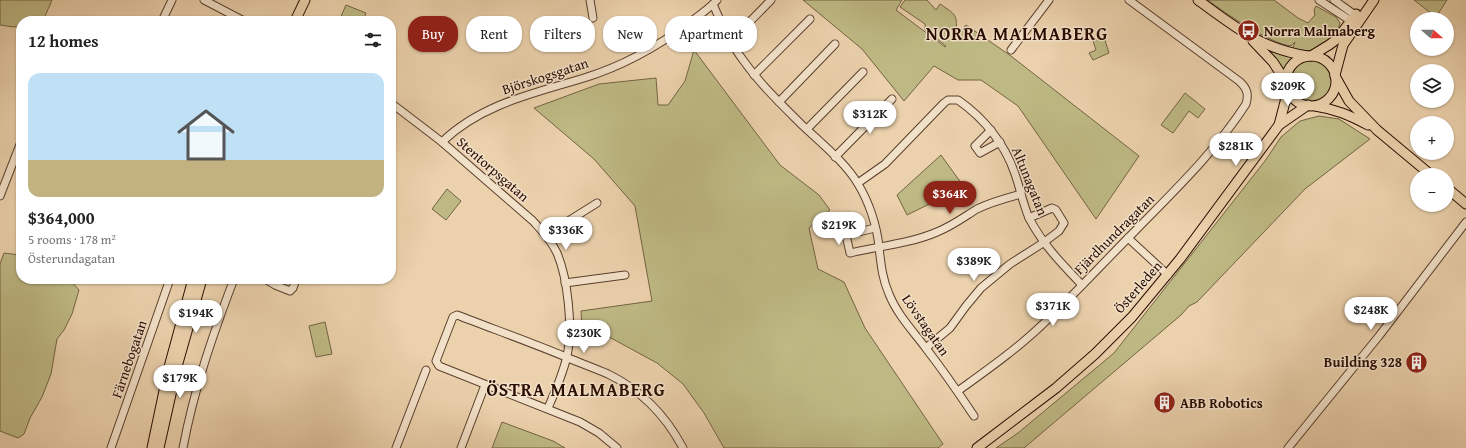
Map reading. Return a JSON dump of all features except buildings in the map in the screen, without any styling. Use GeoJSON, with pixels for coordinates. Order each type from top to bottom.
{"type":"FeatureCollection","features":[{"type":"Feature","properties":{"kind":"main road"},"geometry":{"type":"LineString","coordinates":[[297,16],[305,0]]}},
{"type":"Feature","properties":{"kind":"main road"},"geometry":{"type":"LineString","coordinates":[[304,16],[309,0]]}},
{"type":"Feature","properties":{"kind":"main road"},"geometry":{"type":"LineString","coordinates":[[1198,0],[1246,35],[1273,62],[1287,85]]}},
{"type":"Feature","properties":{"kind":"main road"},"geometry":{"type":"LineString","coordinates":[[1310,105],[1318,104],[1330,96],[1335,84],[1335,76],[1343,45],[1367,0]]}},
{"type":"Feature","properties":{"kind":"main road"},"geometry":{"type":"LineString","coordinates":[[1374,0],[1337,39],[1310,56],[1297,60],[1292,65],[1286,77],[1290,94],[1301,103],[1333,109],[1378,130]]}},
{"type":"Feature","properties":{"kind":"main road"},"geometry":{"type":"LineString","coordinates":[[1246,35],[1283,51],[1317,57],[1326,61],[1333,70],[1349,101],[1378,130],[1423,168]]}},
{"type":"Feature","properties":{"kind":"main road","name":"Österleden"},"geometry":{"type":"LineString","coordinates":[[977,448],[1019,417],[1095,354],[1132,317],[1168,274],[1279,125],[1285,102],[1287,85]]}},
{"type":"Feature","properties":{"kind":"main road","name":"Österleden"},"geometry":{"type":"LineString","coordinates":[[1279,125],[1310,105]]}},
{"type":"Feature","properties":{"kind":"main road"},"geometry":{"type":"LineString","coordinates":[[1454,194],[1466,204]]}},
{"type":"Feature","properties":{"kind":"main road"},"geometry":{"type":"LineString","coordinates":[[152,448],[169,367],[192,284]]}},
{"type":"Feature","properties":{"kind":"main road"},"geometry":{"type":"LineString","coordinates":[[159,448],[178,363],[201,284]]}},
{"type":"Feature","properties":{"kind":"main road","name":"Österleden"},"geometry":{"type":"LineString","coordinates":[[973,448],[989,439]]}},
{"type":"Feature","properties":{"kind":"street"},"geometry":{"type":"LineString","coordinates":[[164,16],[172,0]]}},
{"type":"Feature","properties":{"kind":"street"},"geometry":{"type":"LineString","coordinates":[[204,0],[234,16]]}},
{"type":"Feature","properties":{"kind":"street"},"geometry":{"type":"LineString","coordinates":[[590,0],[592,16]]}},
{"type":"Feature","properties":{"kind":"street"},"geometry":{"type":"LineString","coordinates":[[755,16],[771,0]]}},
{"type":"Feature","properties":{"kind":"street"},"geometry":{"type":"LineString","coordinates":[[1011,50],[1049,0]]}},
{"type":"Feature","properties":{"kind":"street","name":"Fjärdhundragatan"},"geometry":{"type":"LineString","coordinates":[[958,391],[1000,360],[1043,324],[1185,182],[1246,104],[1248,98],[1245,86],[1129,0]]}},
{"type":"Feature","properties":{"kind":"street"},"geometry":{"type":"LineString","coordinates":[[1320,0],[1355,20]]}},
{"type":"Feature","properties":{"kind":"street"},"geometry":{"type":"LineString","coordinates":[[1334,0],[1355,20]]}},
{"type":"Feature","properties":{"kind":"street","name":"Lövstagatan"},"geometry":{"type":"LineString","coordinates":[[715,2],[721,16]]}},
{"type":"Feature","properties":{"kind":"street","name":"Björskogsgatan"},"geometry":{"type":"LineString","coordinates":[[442,142],[450,134],[501,104],[530,93],[586,77],[623,63],[657,45],[715,2]]}},
{"type":"Feature","properties":{"kind":"street"},"geometry":{"type":"LineString","coordinates":[[754,75],[810,19]]}},
{"type":"Feature","properties":{"kind":"street"},"geometry":{"type":"LineString","coordinates":[[779,102],[835,44]]}},
{"type":"Feature","properties":{"kind":"street","name":"Lövstagatan"},"geometry":{"type":"LineString","coordinates":[[738,52],[754,75],[835,157],[858,183],[869,208],[875,228],[879,246],[880,264],[889,295],[901,315],[958,391],[974,416]]}},
{"type":"Feature","properties":{"kind":"street"},"geometry":{"type":"LineString","coordinates":[[807,129],[863,72]]}},
{"type":"Feature","properties":{"kind":"street"},"geometry":{"type":"LineString","coordinates":[[835,157],[892,99]]}},
{"type":"Feature","properties":{"kind":"street","name":"Altunagatan"},"geometry":{"type":"LineString","coordinates":[[858,183],[885,164],[946,102],[958,100],[976,114],[1000,142],[1013,168],[1029,218],[1043,243],[1082,285]]}},
{"type":"Feature","properties":{"kind":"street","name":"Stentorpsgatan"},"geometry":{"type":"LineString","coordinates":[[396,107],[442,142],[533,221],[546,235],[556,253],[565,283],[569,344],[567,357],[548,408]]}},
{"type":"Feature","properties":{"kind":"street"},"geometry":{"type":"LineString","coordinates":[[991,130],[975,146],[980,153],[1000,142]]}},
{"type":"Feature","properties":{"kind":"street"},"geometry":{"type":"LineString","coordinates":[[0,196],[16,155]]}},
{"type":"Feature","properties":{"kind":"street"},"geometry":{"type":"LineString","coordinates":[[875,228],[846,235],[850,253],[879,246],[906,242],[931,234],[952,225],[978,209],[1021,194]]}},
{"type":"Feature","properties":{"kind":"street"},"geometry":{"type":"LineString","coordinates":[[546,235],[597,203]]}},
{"type":"Feature","properties":{"kind":"street"},"geometry":{"type":"LineString","coordinates":[[926,348],[950,328],[981,288],[1010,264],[1043,243],[1063,227],[1064,223],[1056,210],[1052,208],[1029,218]]}},
{"type":"Feature","properties":{"kind":"street"},"geometry":{"type":"LineString","coordinates":[[1288,448],[1379,336],[1466,222]]}},
{"type":"Feature","properties":{"kind":"street"},"geometry":{"type":"LineString","coordinates":[[1128,238],[1168,274]]}},
{"type":"Feature","properties":{"kind":"street"},"geometry":{"type":"LineString","coordinates":[[565,283],[625,275]]}},
{"type":"Feature","properties":{"kind":"street","name":"Färnebogatan"},"geometry":{"type":"LineString","coordinates":[[112,448],[168,284]]}},
{"type":"Feature","properties":{"kind":"street"},"geometry":{"type":"LineString","coordinates":[[183,448],[192,403],[203,364],[232,284]]}},
{"type":"Feature","properties":{"kind":"street"},"geometry":{"type":"LineString","coordinates":[[277,284],[290,291],[294,284]]}},
{"type":"Feature","properties":{"kind":"street"},"geometry":{"type":"LineString","coordinates":[[617,448],[605,437],[590,427],[548,408],[438,366],[436,361],[453,316],[457,315],[567,357],[609,375],[627,385],[644,398],[669,424],[683,448]]}},
{"type":"Feature","properties":{"kind":"street"},"geometry":{"type":"LineString","coordinates":[[396,448],[426,370]]}},
{"type":"Feature","properties":{"kind":"street"},"geometry":{"type":"LineString","coordinates":[[461,448],[485,385]]}},
{"type":"Feature","properties":{"kind":"shaded area"},"geometry":{"type":"Polygon","coordinates":[[[0,0],[52,0],[45,16],[16,16],[16,27],[0,25],[0,0]]]}},
{"type":"Feature","properties":{"kind":"shaded area"},"geometry":{"type":"Polygon","coordinates":[[[803,0],[902,0],[896,10],[945,47],[946,46],[925,30],[925,24],[900,7],[905,0],[927,0],[936,10],[940,4],[950,11],[955,17],[956,36],[966,25],[1011,56],[1139,156],[1096,219],[1018,106],[981,80],[958,80],[934,66],[904,101],[862,49],[803,0]]]}},
{"type":"Feature","properties":{"kind":"shaded area"},"geometry":{"type":"Polygon","coordinates":[[[1208,0],[1274,0],[1298,18],[1308,23],[1315,15],[1314,10],[1316,6],[1336,17],[1340,23],[1336,34],[1324,46],[1314,50],[1296,51],[1292,50],[1295,42],[1291,46],[1271,40],[1236,20],[1208,0]]]}},
{"type":"Feature","properties":{"kind":"shaded area"},"geometry":{"type":"Polygon","coordinates":[[[1414,0],[1447,0],[1439,12],[1430,12],[1414,0]]]}},
{"type":"Feature","properties":{"kind":"shaded area"},"geometry":{"type":"Polygon","coordinates":[[[346,5],[366,13],[365,16],[341,16],[346,5]]]}},
{"type":"Feature","properties":{"kind":"shaded area"},"geometry":{"type":"Polygon","coordinates":[[[1104,37],[1109,53],[1093,60],[1089,53],[1096,50],[1093,41],[1104,37]]]}},
{"type":"Feature","properties":{"kind":"shaded area"},"geometry":{"type":"Polygon","coordinates":[[[1269,51],[1294,58],[1284,71],[1269,51]]]}},
{"type":"Feature","properties":{"kind":"shaded area"},"geometry":{"type":"Polygon","coordinates":[[[693,52],[695,52],[780,165],[819,195],[830,210],[809,228],[818,269],[844,282],[865,328],[943,444],[938,448],[724,448],[704,413],[683,384],[657,363],[611,338],[582,328],[581,311],[652,301],[635,206],[594,159],[534,108],[599,84],[656,78],[658,105],[668,105],[685,81],[693,52]]]}},
{"type":"Feature","properties":{"kind":"shaded area"},"geometry":{"type":"Polygon","coordinates":[[[1307,60],[1315,60],[1323,63],[1329,69],[1332,81],[1329,93],[1323,99],[1315,102],[1307,102],[1299,99],[1293,93],[1290,85],[1290,77],[1293,69],[1299,63],[1307,60]]]}},
{"type":"Feature","properties":{"kind":"shaded area"},"geometry":{"type":"Polygon","coordinates":[[[1185,93],[1205,109],[1198,118],[1189,111],[1173,133],[1161,125],[1185,93]]]}},
{"type":"Feature","properties":{"kind":"shaded area"},"geometry":{"type":"Polygon","coordinates":[[[1319,116],[1339,119],[1370,139],[1305,189],[1197,302],[1189,306],[1181,315],[1024,448],[996,448],[1018,433],[1114,353],[1265,161],[1281,137],[1300,121],[1319,116]]]}},
{"type":"Feature","properties":{"kind":"shaded area"},"geometry":{"type":"Polygon","coordinates":[[[941,155],[964,187],[907,215],[897,195],[941,155]]]}},
{"type":"Feature","properties":{"kind":"shaded area"},"geometry":{"type":"Polygon","coordinates":[[[447,189],[461,201],[446,220],[432,209],[447,189]]]}},
{"type":"Feature","properties":{"kind":"shaded area"},"geometry":{"type":"Polygon","coordinates":[[[4,253],[16,254],[16,284],[74,284],[79,290],[72,314],[64,330],[57,339],[51,374],[42,397],[30,418],[24,434],[18,438],[0,431],[0,264],[4,253]]]}},
{"type":"Feature","properties":{"kind":"shaded area"},"geometry":{"type":"Polygon","coordinates":[[[325,322],[332,354],[316,357],[309,326],[325,322]]]}},
{"type":"Feature","properties":{"kind":"shaded area"},"geometry":{"type":"Polygon","coordinates":[[[502,422],[553,441],[565,448],[492,448],[502,422]]]}},
{"type":"Feature","properties":{"kind":"place","name":"Norra Malmaberg"},"geometry":{"type":"Point","coordinates":[1249,31]}},
{"type":"Feature","properties":{"kind":"place","name":"Building 328"},"geometry":{"type":"Point","coordinates":[1417,362]}},
{"type":"Feature","properties":{"kind":"place","name":"ABB Robotics"},"geometry":{"type":"Point","coordinates":[1164,403]}},
{"type":"Feature","properties":{"kind":"district","name":"NORRA MALMABERG"},"geometry":{"type":"Point","coordinates":[1017,33]}},
{"type":"Feature","properties":{"kind":"district","name":"ÖSTRA MALMABERG"},"geometry":{"type":"Point","coordinates":[576,389]}}]}
